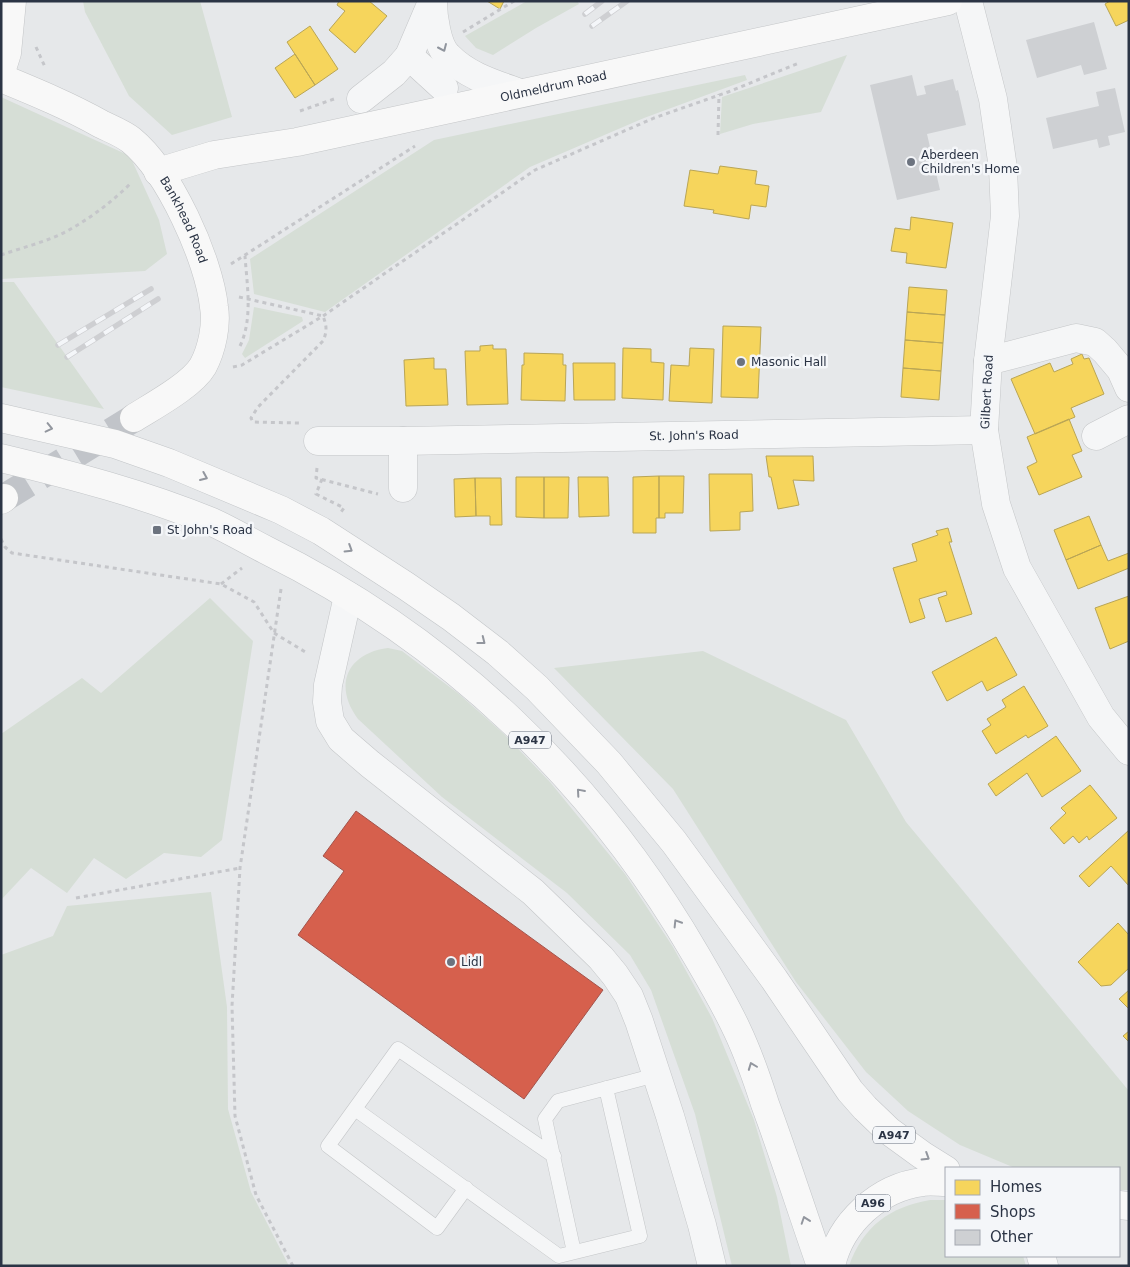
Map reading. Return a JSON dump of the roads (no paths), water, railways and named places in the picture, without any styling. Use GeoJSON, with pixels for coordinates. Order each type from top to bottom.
{"type":"FeatureCollection","features":[{"type":"Feature","properties":{"kind":"main road","name":"Oldmeldrum Road"},"geometry":{"type":"LineString","coordinates":[[155,167],[214,155],[297,142],[948,1]]}},
{"type":"Feature","properties":{"kind":"main road"},"geometry":{"type":"LineString","coordinates":[[1,72],[7,53],[11,13]]}},
{"type":"Feature","properties":{"kind":"main road","name":"Bankhead Road"},"geometry":{"type":"LineString","coordinates":[[1,78],[78,111],[129,139],[146,154],[172,192],[204,264],[214,306],[215,320],[208,354],[202,368],[193,378],[134,418]]}},
{"type":"Feature","properties":{"kind":"main road","name":"A947"},"geometry":{"type":"LineString","coordinates":[[1,418],[58,429],[115,444],[169,463],[281,510],[321,531],[406,586],[452,617],[498,653],[537,688],[596,750],[674,842],[774,979],[850,1091],[889,1131],[945,1169]]}},
{"type":"Feature","properties":{"kind":"main road","name":"A947"},"geometry":{"type":"LineString","coordinates":[[1,458],[60,472],[146,498],[212,523],[293,564],[385,618],[466,679],[509,717],[577,788],[620,839],[660,896],[706,972],[737,1030],[773,1126],[821,1266]]}},
{"type":"Feature","properties":{"kind":"main road","name":"A96"},"geometry":{"type":"LineString","coordinates":[[831,1266],[833,1254],[847,1227],[868,1206],[894,1190],[923,1182],[945,1182]]}},
{"type":"Feature","properties":{"kind":"street"},"geometry":{"type":"LineString","coordinates":[[361,99],[394,73],[409,56],[433,1]]}},
{"type":"Feature","properties":{"kind":"street"},"geometry":{"type":"LineString","coordinates":[[433,1],[433,18],[446,55],[471,74],[520,93]]}},
{"type":"Feature","properties":{"kind":"street","name":"Gilbert Road"},"geometry":{"type":"LineString","coordinates":[[968,1],[992,99],[1004,168],[1005,216],[988,361],[984,430],[996,504],[1016,568],[1101,717],[1129,751]]}},
{"type":"Feature","properties":{"kind":"street"},"geometry":{"type":"LineString","coordinates":[[409,56],[444,88]]}},
{"type":"Feature","properties":{"kind":"street"},"geometry":{"type":"LineString","coordinates":[[988,361],[1076,338],[1096,342],[1121,370],[1129,388]]}},
{"type":"Feature","properties":{"kind":"street"},"geometry":{"type":"LineString","coordinates":[[1096,436],[1129,419]]}},
{"type":"Feature","properties":{"kind":"street","name":"St. John's Road"},"geometry":{"type":"LineString","coordinates":[[318,441],[984,430]]}},
{"type":"Feature","properties":{"kind":"street"},"geometry":{"type":"LineString","coordinates":[[403,441],[403,488]]}},
{"type":"Feature","properties":{"kind":"street"},"geometry":{"type":"LineString","coordinates":[[348,596],[328,685],[330,721],[341,739],[370,764],[533,892],[615,975],[629,996],[656,1075],[702,1225],[712,1266]]}},
{"type":"Feature","properties":{"kind":"lane"},"geometry":{"type":"LineString","coordinates":[[466,1188],[438,1228],[328,1146],[398,1049],[554,1156]]}},
{"type":"Feature","properties":{"kind":"lane"},"geometry":{"type":"LineString","coordinates":[[574,1252],[545,1119],[558,1101],[656,1075]]}},
{"type":"Feature","properties":{"kind":"lane"},"geometry":{"type":"LineString","coordinates":[[355,1109],[560,1256],[640,1236],[606,1088]]}},
{"type":"Feature","properties":{"kind":"tunnel"},"geometry":{"type":"LineString","coordinates":[[4,498],[134,418]]}},
{"type":"Feature","properties":{"kind":"railway"},"geometry":{"type":"LineString","coordinates":[[585,14],[602,1]]}},
{"type":"Feature","properties":{"kind":"railway"},"geometry":{"type":"LineString","coordinates":[[592,26],[627,1]]}},
{"type":"Feature","properties":{"kind":"railway"},"geometry":{"type":"LineString","coordinates":[[58,345],[151,289]]}},
{"type":"Feature","properties":{"kind":"railway"},"geometry":{"type":"LineString","coordinates":[[67,357],[158,299]]}},
{"type":"Feature","properties":{"kind":"place","name":"Aberdeen Children's Home"},"geometry":{"type":"Point","coordinates":[911,162]}},
{"type":"Feature","properties":{"kind":"place","name":"Masonic Hall"},"geometry":{"type":"Point","coordinates":[741,362]}},
{"type":"Feature","properties":{"kind":"place","name":"St John's Road"},"geometry":{"type":"Point","coordinates":[157,530]}},
{"type":"Feature","properties":{"kind":"place","name":"Lidl"},"geometry":{"type":"Point","coordinates":[451,962]}}]}
